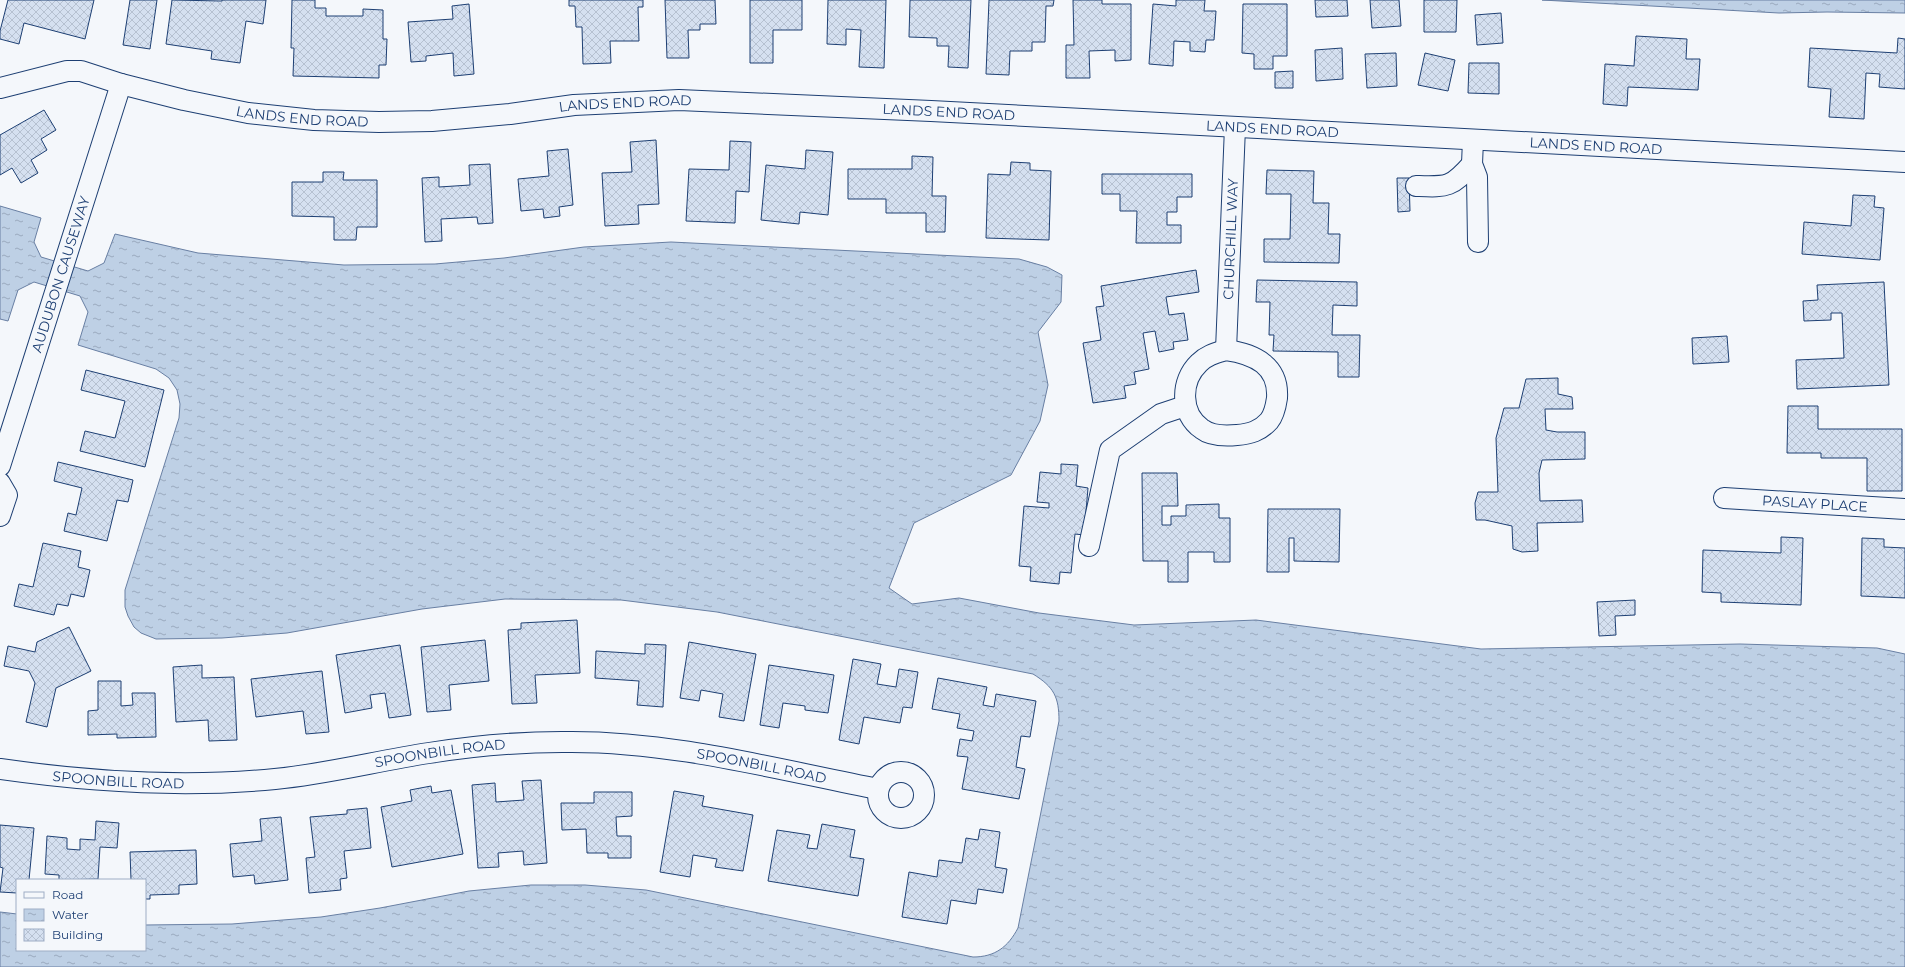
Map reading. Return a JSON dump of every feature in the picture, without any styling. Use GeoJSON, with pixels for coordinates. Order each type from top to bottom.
{"type":"FeatureCollection","features":[{"type":"Feature","properties":{"kind":"street","name":"LANDS END ROAD"},"geometry":{"type":"LineString","coordinates":[[0,88],[66,71],[81,71],[121,84],[184,100],[248,113],[314,120],[379,122],[432,121],[476,118],[574,105],[679,100],[1905,162]]}},
{"type":"Feature","properties":{"kind":"street","name":"AUDUBON CAUSEWAY"},"geometry":{"type":"LineString","coordinates":[[0,466],[121,84]]}},
{"type":"Feature","properties":{"kind":"street","name":"CHURCHILL WAY"},"geometry":{"type":"LineString","coordinates":[[1226,350],[1235,127]]}},
{"type":"Feature","properties":{"kind":"street"},"geometry":{"type":"LineString","coordinates":[[1474,140],[1472,164],[1477,177],[1478,242]]}},
{"type":"Feature","properties":{"kind":"street"},"geometry":{"type":"LineString","coordinates":[[1416,186],[1448,185],[1456,181],[1472,164]]}},
{"type":"Feature","properties":{"kind":"street"},"geometry":{"type":"LineString","coordinates":[[1226,350],[1238,352],[1265,364],[1274,375],[1277,390],[1276,406],[1270,420],[1259,430],[1246,435],[1216,434],[1202,430],[1191,420],[1185,406],[1185,390],[1190,376],[1199,363],[1211,355],[1226,350]]}},
{"type":"Feature","properties":{"kind":"street"},"geometry":{"type":"LineString","coordinates":[[1089,546],[1110,450],[1161,414],[1185,406]]}},
{"type":"Feature","properties":{"kind":"street"},"geometry":{"type":"LineString","coordinates":[[0,483],[7,495],[0,516]]}},
{"type":"Feature","properties":{"kind":"street","name":"PASLAY PLACE"},"geometry":{"type":"LineString","coordinates":[[1724,498],[1905,509]]}},
{"type":"Feature","properties":{"kind":"street","name":"SPOONBILL ROAD"},"geometry":{"type":"LineString","coordinates":[[0,769],[90,780],[158,784],[225,782],[275,779],[341,770],[427,753],[496,744],[564,741],[676,750],[878,789]]}},
{"type":"Feature","properties":{"kind":"water"},"geometry":{"type":"Polygon","coordinates":[[[1542,0],[1905,0],[1905,13],[1779,13],[1542,0]]]}},
{"type":"Feature","properties":{"kind":"water"},"geometry":{"type":"Polygon","coordinates":[[[0,206],[41,218],[34,242],[41,257],[88,271],[104,263],[115,234],[198,253],[344,265],[435,264],[504,258],[584,247],[671,242],[1019,259],[1047,267],[1062,275],[1061,302],[1038,332],[1048,385],[1040,421],[1011,475],[914,523],[889,588],[912,604],[959,598],[1039,613],[1134,625],[1256,620],[1481,649],[1740,644],[1877,648],[1905,654],[1905,967],[0,967],[0,912],[16,914],[16,951],[146,951],[146,925],[232,924],[321,917],[380,908],[469,891],[531,885],[585,885],[646,890],[973,957],[981,957],[1000,950],[1010,941],[1018,928],[1059,721],[1059,713],[1054,693],[1046,683],[1033,674],[717,612],[621,600],[505,599],[422,609],[287,633],[222,638],[156,639],[141,633],[134,627],[125,607],[125,590],[179,418],[180,404],[177,390],[169,378],[156,369],[78,345],[88,312],[80,296],[34,282],[18,290],[8,321],[0,319],[0,206]]]}},
{"type":"Feature","properties":{"kind":"building"},"geometry":{"type":"Polygon","coordinates":[[[8,0],[94,0],[85,39],[24,23],[19,44],[0,39],[0,31],[8,0]]]}},
{"type":"Feature","properties":{"kind":"building"},"geometry":{"type":"Polygon","coordinates":[[[130,0],[157,0],[150,49],[123,45],[130,0]]]}},
{"type":"Feature","properties":{"kind":"building"},"geometry":{"type":"Polygon","coordinates":[[[172,0],[266,0],[263,24],[246,21],[240,63],[211,59],[212,51],[166,44],[172,0]]]}},
{"type":"Feature","properties":{"kind":"building"},"geometry":{"type":"Polygon","coordinates":[[[292,0],[315,0],[315,8],[326,8],[326,16],[363,16],[363,9],[383,10],[383,39],[387,39],[386,65],[379,65],[379,78],[293,76],[294,48],[291,48],[292,0]]]}},
{"type":"Feature","properties":{"kind":"building"},"geometry":{"type":"Polygon","coordinates":[[[569,0],[643,0],[643,7],[638,7],[639,41],[610,41],[611,63],[583,64],[582,27],[576,27],[575,6],[569,6],[569,0]]]}},
{"type":"Feature","properties":{"kind":"building"},"geometry":{"type":"Polygon","coordinates":[[[665,0],[715,0],[716,24],[700,24],[700,30],[688,30],[689,58],[667,58],[665,0]]]}},
{"type":"Feature","properties":{"kind":"building"},"geometry":{"type":"Polygon","coordinates":[[[750,0],[802,0],[802,30],[773,30],[773,63],[750,63],[750,0]]]}},
{"type":"Feature","properties":{"kind":"building"},"geometry":{"type":"Polygon","coordinates":[[[828,0],[886,0],[884,68],[859,67],[861,30],[846,29],[846,45],[827,44],[828,0]]]}},
{"type":"Feature","properties":{"kind":"building"},"geometry":{"type":"Polygon","coordinates":[[[910,0],[971,0],[968,68],[948,67],[949,46],[937,46],[937,38],[909,37],[910,0]]]}},
{"type":"Feature","properties":{"kind":"building"},"geometry":{"type":"Polygon","coordinates":[[[989,0],[1054,0],[1053,6],[1046,6],[1045,42],[1032,42],[1032,51],[1010,51],[1009,75],[986,74],[989,0]]]}},
{"type":"Feature","properties":{"kind":"building"},"geometry":{"type":"Polygon","coordinates":[[[1073,0],[1102,0],[1102,4],[1131,4],[1131,60],[1115,61],[1115,50],[1089,51],[1090,78],[1066,78],[1066,45],[1074,45],[1073,0]]]}},
{"type":"Feature","properties":{"kind":"building"},"geometry":{"type":"Polygon","coordinates":[[[1176,0],[1205,0],[1204,11],[1216,11],[1214,40],[1206,40],[1205,52],[1190,51],[1190,42],[1174,41],[1173,66],[1149,64],[1153,4],[1176,6],[1176,0]]]}},
{"type":"Feature","properties":{"kind":"building"},"geometry":{"type":"Polygon","coordinates":[[[1315,0],[1347,0],[1348,16],[1316,17],[1315,0]]]}},
{"type":"Feature","properties":{"kind":"building"},"geometry":{"type":"Polygon","coordinates":[[[1370,0],[1399,0],[1401,26],[1372,28],[1370,0]]]}},
{"type":"Feature","properties":{"kind":"building"},"geometry":{"type":"Polygon","coordinates":[[[1424,0],[1457,0],[1456,32],[1424,32],[1424,0]]]}},
{"type":"Feature","properties":{"kind":"building"},"geometry":{"type":"Polygon","coordinates":[[[469,4],[474,74],[454,76],[453,53],[426,56],[426,61],[411,62],[408,22],[453,19],[452,6],[469,4]]]}},
{"type":"Feature","properties":{"kind":"building"},"geometry":{"type":"Polygon","coordinates":[[[1243,4],[1287,4],[1287,56],[1273,56],[1273,69],[1254,69],[1254,54],[1242,53],[1243,4]]]}},
{"type":"Feature","properties":{"kind":"building"},"geometry":{"type":"Polygon","coordinates":[[[1501,13],[1503,43],[1477,45],[1475,15],[1501,13]]]}},
{"type":"Feature","properties":{"kind":"building"},"geometry":{"type":"Polygon","coordinates":[[[1636,36],[1687,39],[1686,59],[1700,59],[1698,90],[1628,87],[1627,106],[1603,104],[1605,64],[1634,66],[1636,36]]]}},
{"type":"Feature","properties":{"kind":"building"},"geometry":{"type":"Polygon","coordinates":[[[1898,38],[1905,39],[1905,89],[1879,87],[1880,74],[1866,73],[1864,119],[1829,117],[1831,89],[1808,87],[1810,48],[1897,53],[1898,38]]]}},
{"type":"Feature","properties":{"kind":"building"},"geometry":{"type":"Polygon","coordinates":[[[1342,48],[1343,79],[1316,81],[1315,50],[1342,48]]]}},
{"type":"Feature","properties":{"kind":"building"},"geometry":{"type":"Polygon","coordinates":[[[1396,53],[1397,86],[1367,88],[1365,54],[1396,53]]]}},
{"type":"Feature","properties":{"kind":"building"},"geometry":{"type":"Polygon","coordinates":[[[1425,53],[1455,60],[1448,91],[1418,85],[1425,53]]]}},
{"type":"Feature","properties":{"kind":"building"},"geometry":{"type":"Polygon","coordinates":[[[1469,63],[1499,63],[1499,94],[1468,93],[1469,63]]]}},
{"type":"Feature","properties":{"kind":"building"},"geometry":{"type":"Polygon","coordinates":[[[1293,71],[1293,88],[1275,88],[1275,72],[1293,71]]]}},
{"type":"Feature","properties":{"kind":"building"},"geometry":{"type":"Polygon","coordinates":[[[44,110],[56,130],[41,139],[47,150],[31,160],[38,173],[21,183],[12,168],[0,175],[0,135],[44,110]]]}},
{"type":"Feature","properties":{"kind":"building"},"geometry":{"type":"Polygon","coordinates":[[[656,140],[659,204],[638,205],[639,224],[605,226],[602,173],[632,172],[630,142],[656,140]]]}},
{"type":"Feature","properties":{"kind":"building"},"geometry":{"type":"Polygon","coordinates":[[[730,141],[751,142],[749,192],[736,191],[735,223],[686,221],[689,169],[729,170],[730,141]]]}},
{"type":"Feature","properties":{"kind":"building"},"geometry":{"type":"Polygon","coordinates":[[[568,149],[573,205],[559,207],[560,216],[544,218],[543,209],[521,211],[518,179],[549,176],[547,151],[568,149]]]}},
{"type":"Feature","properties":{"kind":"building"},"geometry":{"type":"Polygon","coordinates":[[[806,150],[833,152],[828,215],[800,212],[799,224],[761,220],[766,165],[805,169],[806,150]]]}},
{"type":"Feature","properties":{"kind":"building"},"geometry":{"type":"Polygon","coordinates":[[[912,156],[933,157],[932,196],[946,196],[945,232],[926,232],[926,213],[886,213],[886,199],[848,199],[848,169],[912,169],[912,156]]]}},
{"type":"Feature","properties":{"kind":"building"},"geometry":{"type":"Polygon","coordinates":[[[1011,162],[1030,163],[1030,170],[1051,171],[1049,240],[986,238],[988,174],[1010,175],[1011,162]]]}},
{"type":"Feature","properties":{"kind":"building"},"geometry":{"type":"Polygon","coordinates":[[[490,164],[493,223],[478,224],[477,217],[441,219],[442,241],[425,242],[422,178],[439,177],[439,187],[470,185],[469,165],[490,164]]]}},
{"type":"Feature","properties":{"kind":"building"},"geometry":{"type":"Polygon","coordinates":[[[1267,170],[1314,171],[1313,203],[1329,203],[1328,234],[1340,234],[1339,263],[1264,262],[1264,239],[1290,239],[1291,194],[1266,194],[1267,170]]]}},
{"type":"Feature","properties":{"kind":"building"},"geometry":{"type":"Polygon","coordinates":[[[323,172],[344,172],[343,180],[377,180],[377,227],[357,227],[356,240],[334,240],[334,217],[292,216],[292,182],[323,182],[323,172]]]}},
{"type":"Feature","properties":{"kind":"building"},"geometry":{"type":"Polygon","coordinates":[[[1102,174],[1192,174],[1192,197],[1177,197],[1177,212],[1167,212],[1167,225],[1181,225],[1181,243],[1136,243],[1137,211],[1120,211],[1120,194],[1102,194],[1102,174]]]}},
{"type":"Feature","properties":{"kind":"building"},"geometry":{"type":"Polygon","coordinates":[[[1397,178],[1409,178],[1410,211],[1398,212],[1397,178]]]}},
{"type":"Feature","properties":{"kind":"building"},"geometry":{"type":"Polygon","coordinates":[[[1853,195],[1875,196],[1874,207],[1884,208],[1880,260],[1802,254],[1804,222],[1851,226],[1853,195]]]}},
{"type":"Feature","properties":{"kind":"building"},"geometry":{"type":"Polygon","coordinates":[[[1196,270],[1199,292],[1166,297],[1169,315],[1184,313],[1188,340],[1173,342],[1174,349],[1159,352],[1155,331],[1143,333],[1149,369],[1134,372],[1136,384],[1124,386],[1126,398],[1093,403],[1083,343],[1101,340],[1096,307],[1104,306],[1101,286],[1196,270]]]}},
{"type":"Feature","properties":{"kind":"building"},"geometry":{"type":"Polygon","coordinates":[[[1257,280],[1357,282],[1357,306],[1333,305],[1332,335],[1360,335],[1359,377],[1338,377],[1338,352],[1273,351],[1274,335],[1269,335],[1270,302],[1256,302],[1257,280]]]}},
{"type":"Feature","properties":{"kind":"building"},"geometry":{"type":"Polygon","coordinates":[[[1884,282],[1889,385],[1797,389],[1796,360],[1844,358],[1842,313],[1831,313],[1831,320],[1804,321],[1803,301],[1818,300],[1817,285],[1884,282]]]}},
{"type":"Feature","properties":{"kind":"building"},"geometry":{"type":"Polygon","coordinates":[[[1727,336],[1729,362],[1693,364],[1692,338],[1727,336]]]}},
{"type":"Feature","properties":{"kind":"building"},"geometry":{"type":"Polygon","coordinates":[[[86,370],[164,390],[145,467],[80,451],[85,431],[115,438],[125,401],[81,390],[86,370]]]}},
{"type":"Feature","properties":{"kind":"building"},"geometry":{"type":"Polygon","coordinates":[[[1558,378],[1558,394],[1572,397],[1573,409],[1545,409],[1546,430],[1557,432],[1585,432],[1585,459],[1542,460],[1539,473],[1540,501],[1582,500],[1583,522],[1537,523],[1538,551],[1522,552],[1513,549],[1512,526],[1485,520],[1476,520],[1475,503],[1478,492],[1498,492],[1496,438],[1504,408],[1519,408],[1526,379],[1558,378]]]}},
{"type":"Feature","properties":{"kind":"building"},"geometry":{"type":"Polygon","coordinates":[[[1788,406],[1818,406],[1818,429],[1902,429],[1902,491],[1867,491],[1867,458],[1821,458],[1821,453],[1787,453],[1788,406]]]}},
{"type":"Feature","properties":{"kind":"building"},"geometry":{"type":"Polygon","coordinates":[[[58,462],[133,480],[128,502],[117,500],[107,541],[64,531],[68,513],[76,515],[82,488],[54,481],[58,462]]]}},
{"type":"Feature","properties":{"kind":"building"},"geometry":{"type":"Polygon","coordinates":[[[1061,464],[1078,465],[1076,486],[1088,488],[1084,535],[1075,534],[1071,573],[1060,572],[1059,584],[1030,581],[1031,567],[1019,566],[1024,506],[1049,508],[1049,503],[1037,502],[1040,472],[1061,474],[1061,464]]]}},
{"type":"Feature","properties":{"kind":"building"},"geometry":{"type":"Polygon","coordinates":[[[1142,473],[1177,473],[1178,506],[1162,506],[1162,525],[1171,525],[1171,516],[1186,516],[1186,505],[1219,504],[1219,518],[1230,518],[1230,562],[1214,562],[1214,552],[1188,552],[1188,582],[1168,582],[1168,561],[1143,561],[1142,473]]]}},
{"type":"Feature","properties":{"kind":"building"},"geometry":{"type":"Polygon","coordinates":[[[1268,509],[1340,509],[1339,562],[1294,561],[1294,538],[1289,538],[1289,572],[1267,572],[1268,509]]]}},
{"type":"Feature","properties":{"kind":"building"},"geometry":{"type":"Polygon","coordinates":[[[1781,537],[1803,538],[1801,605],[1721,602],[1721,593],[1702,592],[1703,550],[1781,553],[1781,537]]]}},
{"type":"Feature","properties":{"kind":"building"},"geometry":{"type":"Polygon","coordinates":[[[1862,538],[1884,539],[1884,547],[1905,548],[1905,598],[1861,596],[1862,538]]]}},
{"type":"Feature","properties":{"kind":"building"},"geometry":{"type":"Polygon","coordinates":[[[43,543],[81,551],[78,567],[90,570],[84,597],[71,594],[68,606],[57,604],[54,615],[14,606],[19,584],[33,587],[43,543]]]}},
{"type":"Feature","properties":{"kind":"building"},"geometry":{"type":"Polygon","coordinates":[[[1635,600],[1635,615],[1615,616],[1616,635],[1599,636],[1597,602],[1635,600]]]}},
{"type":"Feature","properties":{"kind":"building"},"geometry":{"type":"Polygon","coordinates":[[[577,620],[580,673],[535,675],[537,703],[512,704],[508,630],[521,629],[521,623],[577,620]]]}},
{"type":"Feature","properties":{"kind":"building"},"geometry":{"type":"Polygon","coordinates":[[[69,627],[91,671],[56,688],[47,727],[26,722],[35,683],[29,671],[4,666],[8,646],[35,652],[37,642],[69,627]]]}},
{"type":"Feature","properties":{"kind":"building"},"geometry":{"type":"Polygon","coordinates":[[[485,640],[489,681],[449,685],[451,710],[427,712],[421,647],[485,640]]]}},
{"type":"Feature","properties":{"kind":"building"},"geometry":{"type":"Polygon","coordinates":[[[689,642],[756,654],[744,721],[719,717],[723,694],[701,690],[699,701],[680,698],[689,642]]]}},
{"type":"Feature","properties":{"kind":"building"},"geometry":{"type":"Polygon","coordinates":[[[645,644],[666,645],[663,707],[637,705],[639,681],[595,678],[596,651],[645,654],[645,644]]]}},
{"type":"Feature","properties":{"kind":"building"},"geometry":{"type":"Polygon","coordinates":[[[400,645],[411,715],[389,718],[385,693],[370,695],[372,708],[345,713],[336,655],[400,645]]]}},
{"type":"Feature","properties":{"kind":"building"},"geometry":{"type":"Polygon","coordinates":[[[853,659],[881,664],[877,684],[896,687],[899,669],[918,672],[912,708],[903,707],[900,723],[864,717],[859,744],[839,740],[853,659]]]}},
{"type":"Feature","properties":{"kind":"building"},"geometry":{"type":"Polygon","coordinates":[[[202,665],[202,678],[234,677],[237,740],[209,741],[208,720],[176,722],[173,667],[202,665]]]}},
{"type":"Feature","properties":{"kind":"building"},"geometry":{"type":"Polygon","coordinates":[[[769,665],[834,675],[828,713],[805,710],[805,706],[783,703],[779,728],[760,725],[769,665]]]}},
{"type":"Feature","properties":{"kind":"building"},"geometry":{"type":"Polygon","coordinates":[[[322,671],[329,732],[306,734],[303,711],[256,717],[251,679],[322,671]]]}},
{"type":"Feature","properties":{"kind":"building"},"geometry":{"type":"Polygon","coordinates":[[[938,678],[987,687],[983,705],[994,707],[996,694],[1036,701],[1030,737],[1021,736],[1016,767],[1025,769],[1019,799],[962,789],[968,757],[957,756],[960,739],[972,741],[974,731],[957,728],[960,714],[932,709],[938,678]]]}},
{"type":"Feature","properties":{"kind":"building"},"geometry":{"type":"Polygon","coordinates":[[[98,681],[121,681],[121,706],[133,705],[132,693],[155,693],[156,737],[117,738],[117,734],[88,735],[88,711],[98,710],[98,681]]]}},
{"type":"Feature","properties":{"kind":"building"},"geometry":{"type":"Polygon","coordinates":[[[541,780],[547,863],[524,865],[523,851],[498,853],[499,867],[478,868],[472,785],[495,783],[496,802],[524,800],[522,781],[541,780]]]}},
{"type":"Feature","properties":{"kind":"building"},"geometry":{"type":"Polygon","coordinates":[[[431,786],[432,793],[451,790],[463,854],[392,867],[381,807],[412,801],[410,790],[431,786]]]}},
{"type":"Feature","properties":{"kind":"building"},"geometry":{"type":"Polygon","coordinates":[[[674,791],[704,796],[702,806],[753,815],[743,871],[715,867],[717,859],[693,855],[690,877],[660,872],[674,791]]]}},
{"type":"Feature","properties":{"kind":"building"},"geometry":{"type":"Polygon","coordinates":[[[594,792],[632,792],[632,816],[616,817],[617,836],[631,836],[631,858],[608,858],[608,853],[587,853],[586,829],[562,830],[561,803],[594,803],[594,792]]]}},
{"type":"Feature","properties":{"kind":"building"},"geometry":{"type":"Polygon","coordinates":[[[367,808],[371,848],[344,851],[347,878],[340,879],[341,890],[309,893],[306,858],[315,857],[310,817],[347,814],[347,810],[367,808]]]}},
{"type":"Feature","properties":{"kind":"building"},"geometry":{"type":"Polygon","coordinates":[[[281,817],[288,880],[255,884],[254,875],[233,877],[230,844],[262,841],[260,819],[281,817]]]}},
{"type":"Feature","properties":{"kind":"building"},"geometry":{"type":"Polygon","coordinates":[[[96,821],[119,823],[117,848],[100,847],[98,879],[59,879],[59,875],[45,874],[47,836],[67,838],[67,849],[80,850],[80,839],[95,840],[96,821]]]}},
{"type":"Feature","properties":{"kind":"building"},"geometry":{"type":"Polygon","coordinates":[[[822,824],[855,830],[850,857],[864,859],[858,896],[768,881],[777,830],[810,835],[807,848],[817,849],[822,824]]]}},
{"type":"Feature","properties":{"kind":"building"},"geometry":{"type":"Polygon","coordinates":[[[0,825],[34,828],[29,879],[16,879],[16,893],[0,892],[3,868],[0,867],[0,825]]]}},
{"type":"Feature","properties":{"kind":"building"},"geometry":{"type":"Polygon","coordinates":[[[980,829],[1000,832],[995,867],[1007,869],[1003,893],[978,889],[976,904],[951,900],[947,924],[902,917],[909,872],[937,877],[939,860],[962,863],[966,838],[978,840],[980,829]]]}},
{"type":"Feature","properties":{"kind":"building"},"geometry":{"type":"Polygon","coordinates":[[[196,850],[197,884],[179,885],[179,894],[150,895],[150,899],[146,899],[146,879],[131,879],[130,852],[196,850]]]}}]}
